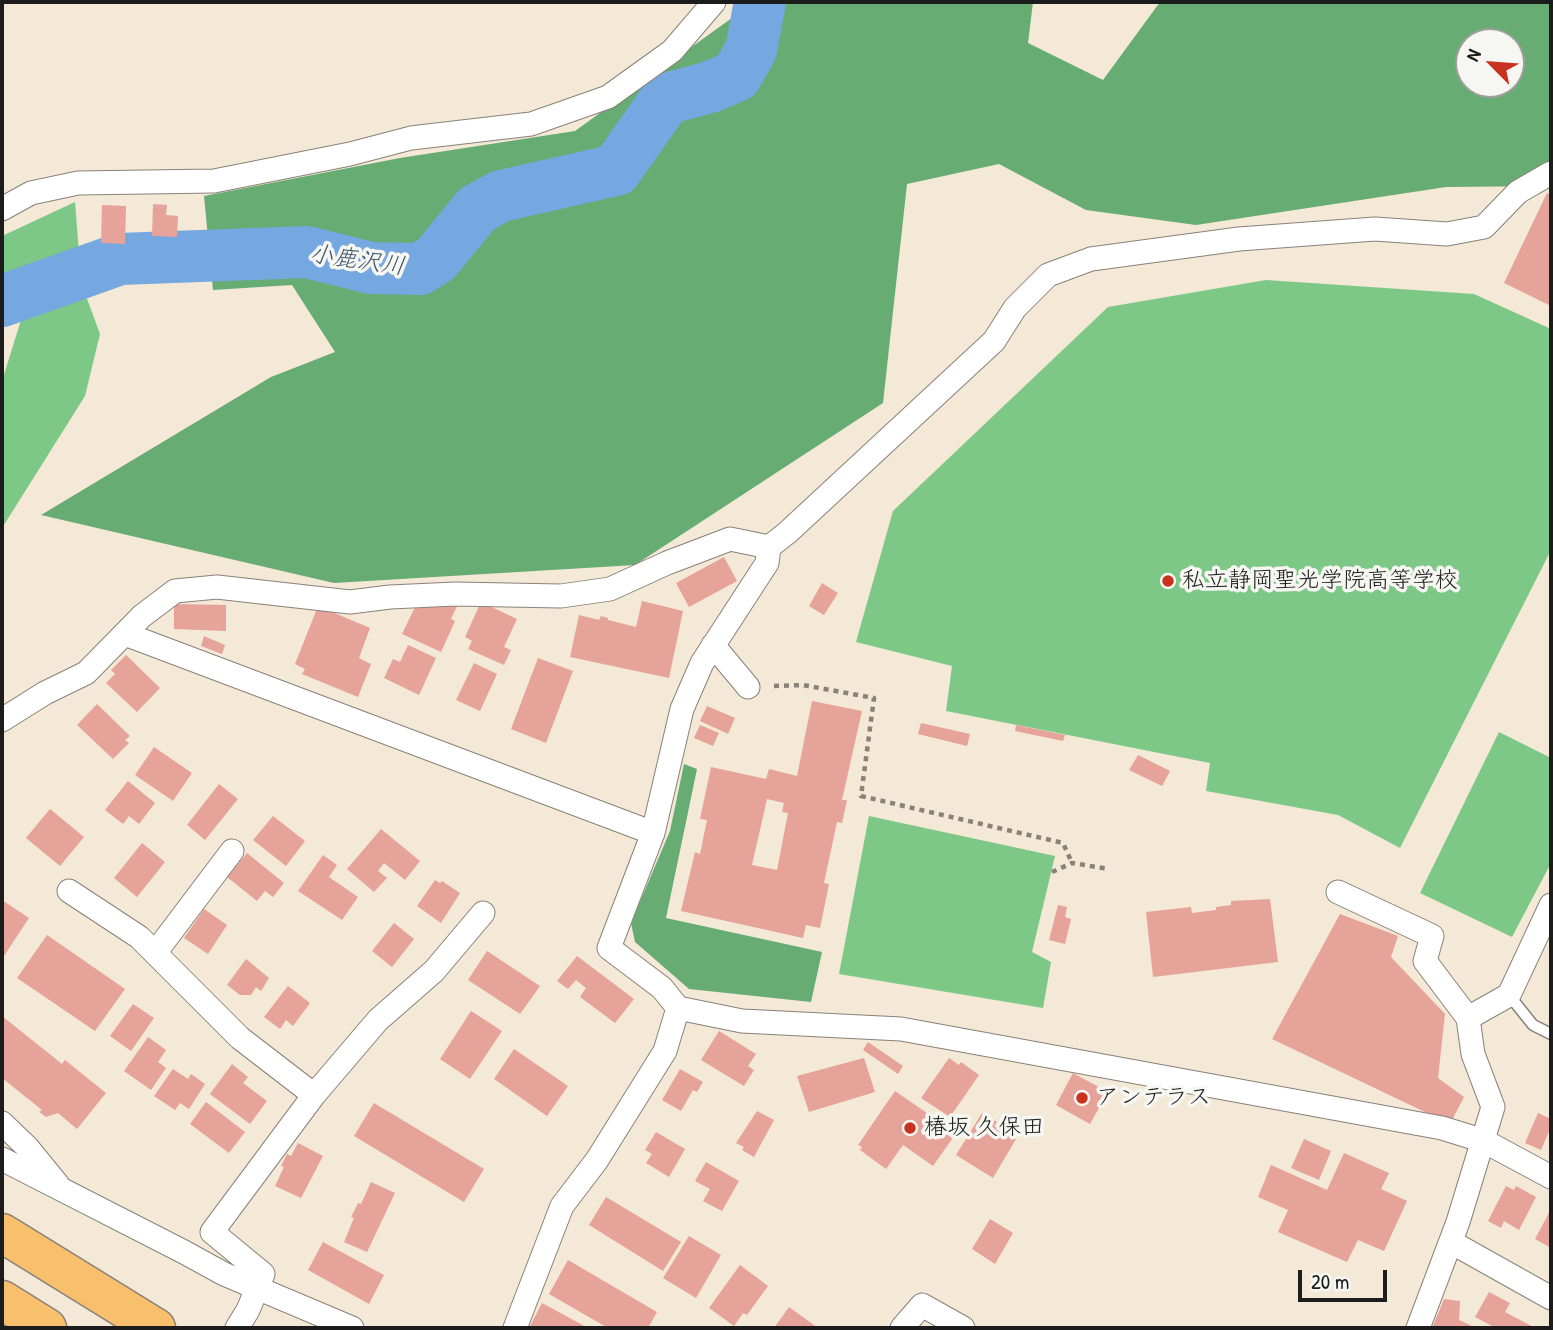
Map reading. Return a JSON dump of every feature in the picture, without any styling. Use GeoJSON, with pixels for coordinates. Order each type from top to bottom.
{"type":"FeatureCollection","features":[{"type":"Feature","properties":{"kind":"highway"},"geometry":{"type":"LineString","coordinates":[[2,1233],[156,1328]]}},
{"type":"Feature","properties":{"kind":"highway"},"geometry":{"type":"LineString","coordinates":[[2,1300],[47,1328]]}},
{"type":"Feature","properties":{"kind":"street"},"geometry":{"type":"LineString","coordinates":[[2,209],[31,193],[78,183],[214,181],[350,154],[411,138],[531,124],[608,97],[672,51],[714,2]]}},
{"type":"Feature","properties":{"kind":"street"},"geometry":{"type":"LineString","coordinates":[[1551,173],[1518,192],[1484,228],[1447,234],[1375,229],[1239,239],[1091,259],[1048,275],[1015,308],[994,341],[769,547],[767,563],[702,663],[682,709],[653,833],[609,948],[662,988],[678,1008],[742,1021],[901,1029],[1442,1128],[1484,1141],[1551,1177]]}},
{"type":"Feature","properties":{"kind":"street"},"geometry":{"type":"LineString","coordinates":[[2,720],[45,693],[86,673],[142,616],[175,591],[217,587],[350,602],[455,594],[561,596],[610,589],[730,539],[769,547]]}},
{"type":"Feature","properties":{"kind":"street"},"geometry":{"type":"LineString","coordinates":[[125,634],[653,833]]}},
{"type":"Feature","properties":{"kind":"street"},"geometry":{"type":"LineString","coordinates":[[713,645],[748,687]]}},
{"type":"Feature","properties":{"kind":"street"},"geometry":{"type":"LineString","coordinates":[[155,953],[232,851]]}},
{"type":"Feature","properties":{"kind":"street"},"geometry":{"type":"LineString","coordinates":[[69,891],[139,937],[240,1038],[314,1095]]}},
{"type":"Feature","properties":{"kind":"street"},"geometry":{"type":"LineString","coordinates":[[1338,892],[1432,936],[1425,961],[1468,1018],[1473,1054],[1493,1107],[1451,1242],[1418,1328]]}},
{"type":"Feature","properties":{"kind":"street"},"geometry":{"type":"LineString","coordinates":[[1468,1018],[1509,995],[1551,905]]}},
{"type":"Feature","properties":{"kind":"street"},"geometry":{"type":"LineString","coordinates":[[248,1309],[263,1274],[212,1232],[314,1095],[378,1020],[435,971],[483,913]]}},
{"type":"Feature","properties":{"kind":"street"},"geometry":{"type":"LineString","coordinates":[[514,1328],[562,1206],[597,1160],[665,1051],[678,1008]]}},
{"type":"Feature","properties":{"kind":"street"},"geometry":{"type":"LineString","coordinates":[[2,1123],[27,1147],[65,1194]]}},
{"type":"Feature","properties":{"kind":"street"},"geometry":{"type":"LineString","coordinates":[[2,1159],[65,1194],[248,1309],[352,1328]]}},
{"type":"Feature","properties":{"kind":"street"},"geometry":{"type":"LineString","coordinates":[[1451,1242],[1551,1298]]}},
{"type":"Feature","properties":{"kind":"street"},"geometry":{"type":"LineString","coordinates":[[902,1328],[922,1305],[963,1328]]}},
{"type":"Feature","properties":{"kind":"lane"},"geometry":{"type":"LineString","coordinates":[[1509,995],[1532,1025],[1551,1034]]}},
{"type":"Feature","properties":{"kind":"path"},"geometry":{"type":"LineString","coordinates":[[748,687],[803,685],[874,698],[861,796],[1063,843],[1072,863]]}},
{"type":"Feature","properties":{"kind":"path"},"geometry":{"type":"LineString","coordinates":[[1052,872],[1072,863],[1110,869]]}},
{"type":"Feature","properties":{"kind":"green space"},"geometry":{"type":"Polygon","coordinates":[[[745,2],[1033,2],[1028,43],[1103,80],[1160,2],[1551,2],[1551,186],[1446,187],[1196,225],[1086,210],[999,164],[907,184],[883,403],[635,565],[334,583],[41,515],[271,377],[335,352],[292,285],[213,290],[204,196],[400,158],[575,131],[736,15],[745,2]]]}},
{"type":"Feature","properties":{"kind":"green space"},"geometry":{"type":"Polygon","coordinates":[[[75,202],[80,265],[2,294],[2,236],[75,202]]]}},
{"type":"Feature","properties":{"kind":"green space","name":"私立静岡聖光学院高等学校"},"geometry":{"type":"Polygon","coordinates":[[[1266,280],[1474,294],[1551,329],[1551,550],[1400,848],[1338,815],[1206,791],[1210,763],[946,711],[952,666],[856,642],[893,511],[1108,307],[1266,280]]]}},
{"type":"Feature","properties":{"kind":"green space"},"geometry":{"type":"Polygon","coordinates":[[[86,296],[100,334],[85,396],[2,528],[2,381],[21,320],[86,296]]]}},
{"type":"Feature","properties":{"kind":"green space"},"geometry":{"type":"Polygon","coordinates":[[[1499,732],[1551,758],[1551,863],[1512,937],[1420,893],[1499,732]]]}},
{"type":"Feature","properties":{"kind":"green space"},"geometry":{"type":"Polygon","coordinates":[[[684,764],[697,769],[666,918],[822,952],[811,1002],[689,989],[635,942],[631,923],[670,831],[684,764]]]}},
{"type":"Feature","properties":{"kind":"green space"},"geometry":{"type":"Polygon","coordinates":[[[869,816],[1055,856],[1032,952],[1051,962],[1043,1008],[839,974],[869,816]]]}},
{"type":"Feature","properties":{"kind":"building"},"geometry":{"type":"Polygon","coordinates":[[[1547,193],[1551,195],[1551,306],[1504,283],[1547,193]]]}},
{"type":"Feature","properties":{"kind":"building"},"geometry":{"type":"Polygon","coordinates":[[[153,204],[167,205],[166,215],[178,216],[177,237],[152,236],[153,204]]]}},
{"type":"Feature","properties":{"kind":"building"},"geometry":{"type":"Polygon","coordinates":[[[102,205],[126,206],[125,244],[101,243],[102,205]]]}},
{"type":"Feature","properties":{"kind":"building"},"geometry":{"type":"Polygon","coordinates":[[[724,557],[737,581],[689,607],[676,583],[724,557]]]}},
{"type":"Feature","properties":{"kind":"building"},"geometry":{"type":"Polygon","coordinates":[[[822,583],[838,593],[824,615],[809,606],[822,583]]]}},
{"type":"Feature","properties":{"kind":"building"},"geometry":{"type":"Polygon","coordinates":[[[427,601],[458,604],[451,619],[455,621],[441,652],[402,634],[417,603],[424,607],[427,601]]]}},
{"type":"Feature","properties":{"kind":"building"},"geometry":{"type":"Polygon","coordinates":[[[642,601],[683,611],[669,678],[570,657],[579,615],[599,620],[601,616],[636,627],[642,601]]]}},
{"type":"Feature","properties":{"kind":"building"},"geometry":{"type":"Polygon","coordinates":[[[481,602],[517,619],[504,647],[511,650],[504,665],[468,649],[472,641],[465,637],[481,602]]]}},
{"type":"Feature","properties":{"kind":"building"},"geometry":{"type":"Polygon","coordinates":[[[174,604],[226,605],[226,631],[174,629],[174,604]]]}},
{"type":"Feature","properties":{"kind":"building"},"geometry":{"type":"Polygon","coordinates":[[[318,606],[370,628],[359,658],[371,664],[358,697],[302,674],[305,669],[295,664],[318,606]]]}},
{"type":"Feature","properties":{"kind":"building"},"geometry":{"type":"Polygon","coordinates":[[[204,636],[225,645],[222,654],[201,646],[204,636]]]}},
{"type":"Feature","properties":{"kind":"building"},"geometry":{"type":"Polygon","coordinates":[[[408,645],[436,658],[419,695],[384,678],[393,659],[400,662],[408,645]]]}},
{"type":"Feature","properties":{"kind":"building"},"geometry":{"type":"Polygon","coordinates":[[[126,655],[160,688],[137,712],[106,683],[115,674],[111,670],[126,655]]]}},
{"type":"Feature","properties":{"kind":"building"},"geometry":{"type":"Polygon","coordinates":[[[538,658],[573,671],[546,743],[511,729],[538,658]]]}},
{"type":"Feature","properties":{"kind":"building"},"geometry":{"type":"Polygon","coordinates":[[[474,663],[497,674],[480,711],[456,700],[474,663]]]}},
{"type":"Feature","properties":{"kind":"building"},"geometry":{"type":"Polygon","coordinates":[[[812,701],[862,711],[842,800],[847,800],[842,823],[837,822],[824,883],[829,884],[820,928],[806,925],[803,938],[681,911],[695,852],[700,854],[707,820],[700,819],[711,767],[766,779],[769,769],[797,776],[812,701]],[[767,799],[752,865],[777,870],[788,813],[782,812],[784,803],[767,799]]]}},
{"type":"Feature","properties":{"kind":"building"},"geometry":{"type":"Polygon","coordinates":[[[97,704],[130,736],[125,740],[129,743],[113,759],[77,725],[97,704]]]}},
{"type":"Feature","properties":{"kind":"building"},"geometry":{"type":"Polygon","coordinates":[[[707,706],[735,718],[728,734],[700,721],[707,706]]]}},
{"type":"Feature","properties":{"kind":"building"},"geometry":{"type":"Polygon","coordinates":[[[921,723],[970,734],[967,746],[918,734],[921,723]]]}},
{"type":"Feature","properties":{"kind":"building"},"geometry":{"type":"Polygon","coordinates":[[[700,725],[719,733],[713,746],[694,738],[700,725]]]}},
{"type":"Feature","properties":{"kind":"building"},"geometry":{"type":"Polygon","coordinates":[[[1016,725],[1065,735],[1063,741],[1015,731],[1016,725]]]}},
{"type":"Feature","properties":{"kind":"building"},"geometry":{"type":"Polygon","coordinates":[[[154,747],[192,773],[173,801],[135,775],[154,747]]]}},
{"type":"Feature","properties":{"kind":"building"},"geometry":{"type":"Polygon","coordinates":[[[1138,755],[1170,771],[1162,786],[1129,770],[1138,755]]]}},
{"type":"Feature","properties":{"kind":"building"},"geometry":{"type":"Polygon","coordinates":[[[128,781],[155,803],[139,824],[129,816],[123,824],[105,810],[128,781]]]}},
{"type":"Feature","properties":{"kind":"building"},"geometry":{"type":"Polygon","coordinates":[[[219,784],[238,799],[205,840],[187,825],[219,784]]]}},
{"type":"Feature","properties":{"kind":"building"},"geometry":{"type":"Polygon","coordinates":[[[50,809],[84,837],[60,866],[26,838],[50,809]]]}},
{"type":"Feature","properties":{"kind":"building"},"geometry":{"type":"Polygon","coordinates":[[[273,816],[305,841],[286,866],[253,840],[273,816]]]}},
{"type":"Feature","properties":{"kind":"building"},"geometry":{"type":"Polygon","coordinates":[[[381,829],[420,861],[405,880],[384,863],[378,871],[387,878],[374,892],[347,869],[381,829]]]}},
{"type":"Feature","properties":{"kind":"building"},"geometry":{"type":"Polygon","coordinates":[[[142,843],[165,862],[137,897],[114,878],[142,843]]]}},
{"type":"Feature","properties":{"kind":"building"},"geometry":{"type":"Polygon","coordinates":[[[247,853],[284,883],[273,897],[265,891],[257,901],[227,877],[247,853]]]}},
{"type":"Feature","properties":{"kind":"building"},"geometry":{"type":"Polygon","coordinates":[[[323,855],[337,865],[329,877],[358,897],[342,920],[298,891],[323,855]]]}},
{"type":"Feature","properties":{"kind":"building"},"geometry":{"type":"Polygon","coordinates":[[[435,880],[440,883],[442,881],[460,893],[441,923],[417,906],[435,880]]]}},
{"type":"Feature","properties":{"kind":"building"},"geometry":{"type":"Polygon","coordinates":[[[1270,899],[1278,962],[1153,977],[1146,912],[1191,907],[1192,913],[1216,910],[1216,907],[1231,905],[1231,901],[1270,899]]]}},
{"type":"Feature","properties":{"kind":"building"},"geometry":{"type":"Polygon","coordinates":[[[2,900],[29,918],[2,959],[2,900]]]}},
{"type":"Feature","properties":{"kind":"building"},"geometry":{"type":"Polygon","coordinates":[[[1058,905],[1067,907],[1065,917],[1071,919],[1065,944],[1049,940],[1058,905]]]}},
{"type":"Feature","properties":{"kind":"building"},"geometry":{"type":"Polygon","coordinates":[[[204,909],[227,925],[208,954],[184,938],[204,909]]]}},
{"type":"Feature","properties":{"kind":"building"},"geometry":{"type":"Polygon","coordinates":[[[1340,914],[1398,936],[1391,957],[1445,1014],[1438,1078],[1464,1097],[1450,1124],[1272,1039],[1340,914]]]}},
{"type":"Feature","properties":{"kind":"building"},"geometry":{"type":"Polygon","coordinates":[[[394,923],[414,939],[392,967],[372,951],[394,923]]]}},
{"type":"Feature","properties":{"kind":"building"},"geometry":{"type":"Polygon","coordinates":[[[47,935],[125,989],[95,1031],[17,978],[47,935]]]}},
{"type":"Feature","properties":{"kind":"building"},"geometry":{"type":"Polygon","coordinates":[[[487,951],[540,986],[520,1014],[468,980],[487,951]]]}},
{"type":"Feature","properties":{"kind":"building"},"geometry":{"type":"Polygon","coordinates":[[[577,956],[634,999],[615,1023],[580,997],[586,988],[576,980],[568,989],[557,981],[577,956]]]}},
{"type":"Feature","properties":{"kind":"building"},"geometry":{"type":"Polygon","coordinates":[[[246,959],[269,978],[261,991],[256,987],[251,995],[240,995],[227,985],[246,959]]]}},
{"type":"Feature","properties":{"kind":"building"},"geometry":{"type":"Polygon","coordinates":[[[288,986],[310,1003],[293,1026],[286,1020],[280,1029],[264,1017],[288,986]]]}},
{"type":"Feature","properties":{"kind":"building"},"geometry":{"type":"Polygon","coordinates":[[[133,1004],[154,1018],[131,1051],[110,1036],[133,1004]]]}},
{"type":"Feature","properties":{"kind":"building"},"geometry":{"type":"Polygon","coordinates":[[[471,1011],[502,1031],[470,1079],[440,1059],[471,1011]]]}},
{"type":"Feature","properties":{"kind":"building"},"geometry":{"type":"Polygon","coordinates":[[[2,1016],[62,1064],[65,1060],[106,1093],[77,1129],[58,1113],[46,1117],[39,1112],[42,1110],[2,1078],[2,1016]]]}},
{"type":"Feature","properties":{"kind":"building"},"geometry":{"type":"Polygon","coordinates":[[[719,1031],[756,1054],[748,1066],[754,1070],[744,1086],[701,1060],[719,1031]]]}},
{"type":"Feature","properties":{"kind":"building"},"geometry":{"type":"Polygon","coordinates":[[[148,1037],[166,1050],[158,1062],[166,1068],[151,1090],[124,1071],[148,1037]]]}},
{"type":"Feature","properties":{"kind":"building"},"geometry":{"type":"Polygon","coordinates":[[[868,1042],[903,1066],[898,1074],[863,1050],[868,1042]]]}},
{"type":"Feature","properties":{"kind":"building"},"geometry":{"type":"Polygon","coordinates":[[[514,1049],[568,1086],[547,1116],[494,1079],[514,1049]]]}},
{"type":"Feature","properties":{"kind":"building"},"geometry":{"type":"Polygon","coordinates":[[[864,1058],[875,1092],[809,1112],[797,1076],[864,1058]]]}},
{"type":"Feature","properties":{"kind":"building"},"geometry":{"type":"Polygon","coordinates":[[[949,1058],[959,1065],[961,1062],[979,1075],[950,1117],[921,1098],[949,1058]]]}},
{"type":"Feature","properties":{"kind":"building"},"geometry":{"type":"Polygon","coordinates":[[[232,1064],[248,1077],[243,1083],[267,1101],[250,1124],[210,1094],[232,1064]]]}},
{"type":"Feature","properties":{"kind":"building"},"geometry":{"type":"Polygon","coordinates":[[[173,1069],[188,1079],[191,1074],[205,1084],[189,1109],[180,1103],[175,1110],[154,1096],[173,1069]]]}},
{"type":"Feature","properties":{"kind":"building"},"geometry":{"type":"Polygon","coordinates":[[[680,1069],[703,1082],[697,1092],[693,1090],[681,1111],[662,1100],[680,1069]]]}},
{"type":"Feature","properties":{"kind":"building","name":"アンテラス"},"geometry":{"type":"Polygon","coordinates":[[[1073,1073],[1108,1092],[1090,1124],[1056,1105],[1073,1073]]]}},
{"type":"Feature","properties":{"kind":"building","name":"椿坂 久保田"},"geometry":{"type":"Polygon","coordinates":[[[895,1091],[927,1113],[925,1116],[937,1124],[939,1120],[957,1132],[933,1166],[903,1145],[886,1169],[860,1150],[862,1147],[858,1145],[895,1091]]]}},
{"type":"Feature","properties":{"kind":"building"},"geometry":{"type":"Polygon","coordinates":[[[206,1102],[245,1132],[229,1153],[190,1124],[206,1102]]]}},
{"type":"Feature","properties":{"kind":"building"},"geometry":{"type":"Polygon","coordinates":[[[374,1103],[484,1169],[464,1202],[354,1136],[374,1103]]]}},
{"type":"Feature","properties":{"kind":"building"},"geometry":{"type":"Polygon","coordinates":[[[757,1111],[774,1120],[754,1157],[736,1143],[757,1111]]]}},
{"type":"Feature","properties":{"kind":"building"},"geometry":{"type":"Polygon","coordinates":[[[982,1113],[997,1122],[994,1126],[1016,1139],[993,1178],[956,1155],[982,1113]]]}},
{"type":"Feature","properties":{"kind":"building"},"geometry":{"type":"Polygon","coordinates":[[[1538,1113],[1551,1119],[1551,1127],[1541,1150],[1525,1143],[1538,1113]]]}},
{"type":"Feature","properties":{"kind":"building"},"geometry":{"type":"Polygon","coordinates":[[[656,1132],[685,1149],[669,1177],[646,1163],[652,1154],[645,1150],[656,1132]]]}},
{"type":"Feature","properties":{"kind":"building"},"geometry":{"type":"Polygon","coordinates":[[[1304,1139],[1331,1151],[1319,1180],[1291,1168],[1304,1139]]]}},
{"type":"Feature","properties":{"kind":"building"},"geometry":{"type":"Polygon","coordinates":[[[298,1143],[323,1156],[301,1198],[275,1186],[287,1154],[291,1156],[298,1143]]]}},
{"type":"Feature","properties":{"kind":"building"},"geometry":{"type":"Polygon","coordinates":[[[1344,1153],[1389,1173],[1381,1189],[1407,1201],[1384,1251],[1358,1240],[1347,1262],[1278,1232],[1288,1210],[1258,1197],[1271,1165],[1327,1190],[1344,1153]]]}},
{"type":"Feature","properties":{"kind":"building"},"geometry":{"type":"Polygon","coordinates":[[[706,1162],[739,1181],[722,1211],[703,1201],[710,1189],[695,1181],[706,1162]]]}},
{"type":"Feature","properties":{"kind":"building"},"geometry":{"type":"Polygon","coordinates":[[[371,1182],[395,1193],[367,1252],[344,1242],[354,1218],[351,1217],[358,1203],[361,1204],[371,1182]]]}},
{"type":"Feature","properties":{"kind":"building"},"geometry":{"type":"Polygon","coordinates":[[[1506,1186],[1514,1190],[1516,1186],[1536,1197],[1519,1230],[1504,1221],[1501,1228],[1488,1221],[1506,1186]]]}},
{"type":"Feature","properties":{"kind":"building"},"geometry":{"type":"Polygon","coordinates":[[[606,1197],[681,1242],[663,1271],[589,1225],[606,1197]]]}},
{"type":"Feature","properties":{"kind":"building"},"geometry":{"type":"Polygon","coordinates":[[[1551,1209],[1551,1248],[1535,1239],[1551,1209]]]}},
{"type":"Feature","properties":{"kind":"building"},"geometry":{"type":"Polygon","coordinates":[[[990,1219],[1013,1233],[995,1264],[972,1249],[990,1219]]]}},
{"type":"Feature","properties":{"kind":"building"},"geometry":{"type":"Polygon","coordinates":[[[689,1236],[721,1255],[696,1298],[663,1278],[689,1236]]]}},
{"type":"Feature","properties":{"kind":"building"},"geometry":{"type":"Polygon","coordinates":[[[323,1242],[384,1275],[369,1304],[308,1270],[323,1242]]]}},
{"type":"Feature","properties":{"kind":"building"},"geometry":{"type":"Polygon","coordinates":[[[568,1260],[657,1312],[648,1328],[608,1328],[549,1294],[568,1260]]]}},
{"type":"Feature","properties":{"kind":"building"},"geometry":{"type":"Polygon","coordinates":[[[740,1265],[768,1286],[747,1315],[743,1313],[734,1326],[709,1308],[740,1265]]]}},
{"type":"Feature","properties":{"kind":"building"},"geometry":{"type":"Polygon","coordinates":[[[1489,1292],[1510,1303],[1505,1312],[1535,1328],[1496,1328],[1475,1317],[1489,1292]]]}},
{"type":"Feature","properties":{"kind":"building"},"geometry":{"type":"Polygon","coordinates":[[[1444,1299],[1460,1301],[1459,1320],[1476,1328],[1432,1328],[1444,1299]]]}},
{"type":"Feature","properties":{"kind":"building"},"geometry":{"type":"Polygon","coordinates":[[[542,1303],[588,1328],[529,1328],[542,1303]]]}},
{"type":"Feature","properties":{"kind":"building"},"geometry":{"type":"Polygon","coordinates":[[[789,1307],[818,1328],[774,1328],[789,1307]]]}},
{"type":"Feature","properties":{"kind":"waterway","name":"小鹿沢川"},"geometry":{"type":"LineString","coordinates":[[2,301],[120,259],[307,252],[371,268],[420,269],[436,259],[477,209],[501,196],[616,170],[666,99],[710,87],[736,76],[751,50],[760,2]]}},
{"type":"Feature","properties":{"kind":"place","name":"私立静岡聖光学院高等学校"},"geometry":{"type":"Point","coordinates":[1168,581]}},
{"type":"Feature","properties":{"kind":"place","name":"アンテラス"},"geometry":{"type":"Point","coordinates":[1082,1098]}},
{"type":"Feature","properties":{"kind":"place","name":"椿坂 久保田"},"geometry":{"type":"Point","coordinates":[910,1128]}}]}
